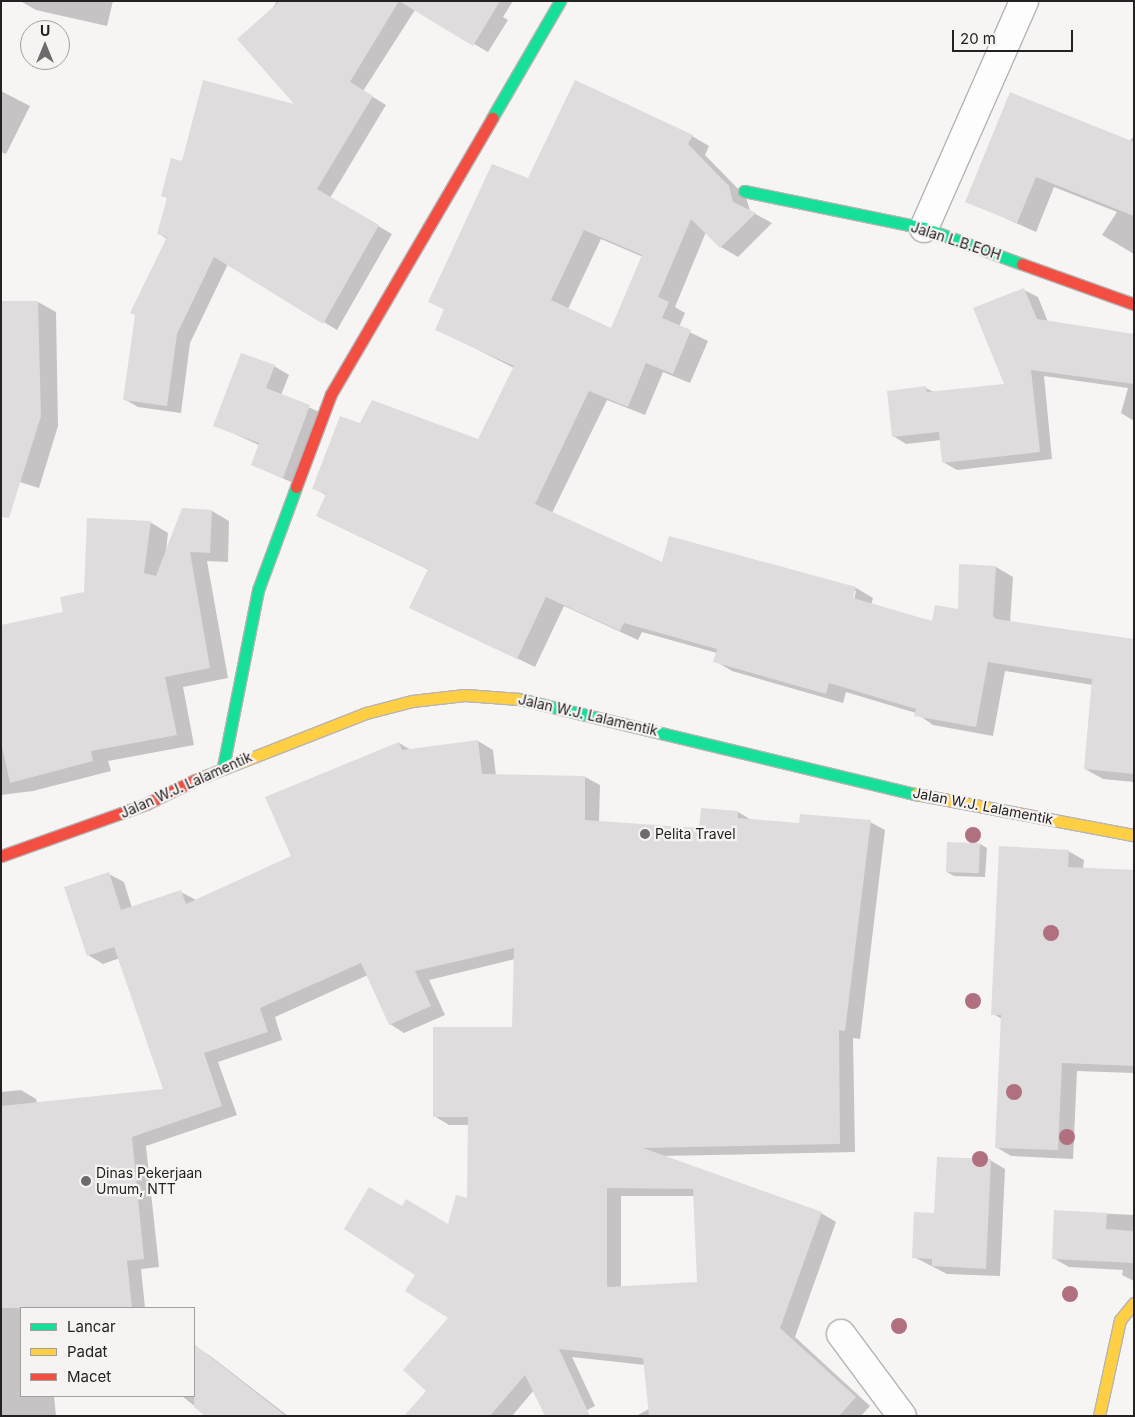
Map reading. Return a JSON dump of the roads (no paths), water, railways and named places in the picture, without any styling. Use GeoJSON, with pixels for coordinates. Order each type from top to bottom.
{"type":"FeatureCollection","features":[{"type":"Feature","properties":{"kind":"street"},"geometry":{"type":"LineString","coordinates":[[223,767],[258,590],[331,394],[560,1]]}},
{"type":"Feature","properties":{"kind":"street"},"geometry":{"type":"LineString","coordinates":[[924,228],[1024,1]]}},
{"type":"Feature","properties":{"kind":"street","name":"Jalan L.B.EOH"},"geometry":{"type":"LineString","coordinates":[[744,191],[924,228],[1134,304]]}},
{"type":"Feature","properties":{"kind":"street","name":"Jalan W.J. Lalamentik"},"geometry":{"type":"LineString","coordinates":[[1,856],[146,804],[223,767],[366,713],[412,701],[465,695],[525,699],[895,790],[1134,835]]}},
{"type":"Feature","properties":{"kind":"street"},"geometry":{"type":"LineString","coordinates":[[1099,1416],[1120,1320],[1134,1303]]}},
{"type":"Feature","properties":{"kind":"street"},"geometry":{"type":"LineString","coordinates":[[841,1334],[902,1416]]}},
{"type":"Feature","properties":{"kind":"place","name":"Pelita Travel"},"geometry":{"type":"Point","coordinates":[645,834]}},
{"type":"Feature","properties":{"kind":"place","name":"Dinas Pekerjaan Umum, NTT"},"geometry":{"type":"Point","coordinates":[86,1181]}}]}
